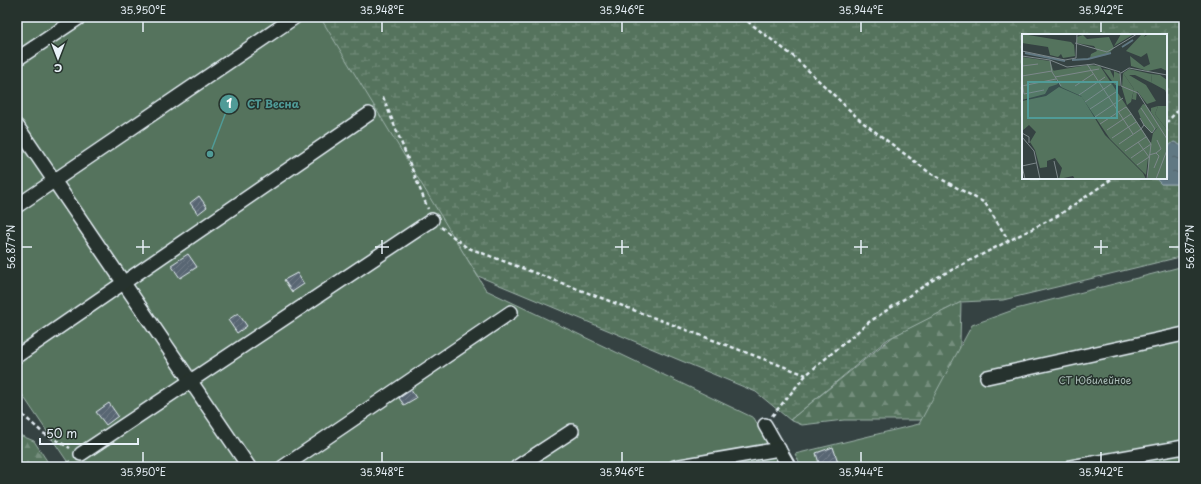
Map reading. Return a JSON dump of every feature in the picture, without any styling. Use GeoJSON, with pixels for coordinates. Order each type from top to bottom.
{"type":"FeatureCollection","features":[{"type":"Feature","properties":{"kind":"street"},"geometry":{"type":"LineString","coordinates":[[17,59],[80,17]]}},
{"type":"Feature","properties":{"kind":"street"},"geometry":{"type":"LineString","coordinates":[[17,206],[295,17]]}},
{"type":"Feature","properties":{"kind":"street"},"geometry":{"type":"LineString","coordinates":[[17,356],[369,114]]}},
{"type":"Feature","properties":{"kind":"street"},"geometry":{"type":"LineString","coordinates":[[17,126],[248,467]]}},
{"type":"Feature","properties":{"kind":"street"},"geometry":{"type":"LineString","coordinates":[[82,454],[191,383],[432,220]]}},
{"type":"Feature","properties":{"kind":"street"},"geometry":{"type":"LineString","coordinates":[[284,467],[512,312]]}},
{"type":"Feature","properties":{"kind":"street"},"geometry":{"type":"LineString","coordinates":[[987,377],[1184,334]]}},
{"type":"Feature","properties":{"kind":"street"},"geometry":{"type":"LineString","coordinates":[[765,425],[789,467]]}},
{"type":"Feature","properties":{"kind":"street"},"geometry":{"type":"LineString","coordinates":[[517,467],[572,431]]}},
{"type":"Feature","properties":{"kind":"street"},"geometry":{"type":"LineString","coordinates":[[1071,467],[1184,447]]}},
{"type":"Feature","properties":{"kind":"street"},"geometry":{"type":"LineString","coordinates":[[675,467],[779,449]]}},
{"type":"Feature","properties":{"kind":"path"},"geometry":{"type":"LineString","coordinates":[[742,17],[792,56],[861,121],[930,173],[985,203],[1009,240]]}},
{"type":"Feature","properties":{"kind":"path"},"geometry":{"type":"LineString","coordinates":[[383,97],[432,220],[466,247],[806,375]]}},
{"type":"Feature","properties":{"kind":"path"},"geometry":{"type":"LineString","coordinates":[[1167,122],[1184,104]]}},
{"type":"Feature","properties":{"kind":"path"},"geometry":{"type":"LineString","coordinates":[[765,425],[806,375],[869,322],[936,278],[1059,215],[1112,179]]}},
{"type":"Feature","properties":{"kind":"path"},"geometry":{"type":"LineString","coordinates":[[17,410],[43,433],[82,454]]}},
{"type":"Feature","properties":{"kind":"green space"},"geometry":{"type":"Polygon","coordinates":[[[17,17],[320,17],[486,290],[754,418],[782,467],[71,467],[17,387],[17,17]]]}},
{"type":"Feature","properties":{"kind":"green space"},"geometry":{"type":"Polygon","coordinates":[[[315,17],[785,17],[791,21],[806,17],[1184,17],[1184,147],[1174,142],[1167,147],[1167,34],[1022,34],[1022,179],[1156,179],[1161,184],[1184,184],[1184,256],[1003,300],[961,302],[888,339],[790,420],[756,392],[478,276],[315,17]]]}},
{"type":"Feature","properties":{"kind":"green space","name":"СТ Юбилейное"},"geometry":{"type":"Polygon","coordinates":[[[1184,266],[1184,467],[802,467],[795,454],[919,424],[972,325],[1016,309],[1184,266]]]}},
{"type":"Feature","properties":{"kind":"green space"},"geometry":{"type":"Polygon","coordinates":[[[961,302],[958,420],[844,420],[802,425],[790,420],[895,335],[961,302]]]}},
{"type":"Feature","properties":{"kind":"green space"},"geometry":{"type":"Polygon","coordinates":[[[17,434],[34,441],[51,467],[17,467],[17,434]]]}},
{"type":"Feature","properties":{"kind":"water"},"geometry":{"type":"Polygon","coordinates":[[[1174,142],[1184,147],[1184,184],[1161,184],[1156,179],[1167,179],[1167,147],[1174,142]]]}},
{"type":"Feature","properties":{"kind":"building"},"geometry":{"type":"Polygon","coordinates":[[[199,196],[207,207],[198,214],[190,203],[199,196]]]}},
{"type":"Feature","properties":{"kind":"building"},"geometry":{"type":"Polygon","coordinates":[[[188,254],[197,267],[180,278],[171,265],[188,254]]]}},
{"type":"Feature","properties":{"kind":"building"},"geometry":{"type":"Polygon","coordinates":[[[297,273],[304,284],[292,292],[284,280],[297,273]]]}},
{"type":"Feature","properties":{"kind":"building"},"geometry":{"type":"Polygon","coordinates":[[[238,313],[247,326],[237,333],[228,320],[238,313]]]}},
{"type":"Feature","properties":{"kind":"building"},"geometry":{"type":"Polygon","coordinates":[[[411,390],[416,398],[404,405],[399,398],[411,390]]]}},
{"type":"Feature","properties":{"kind":"building"},"geometry":{"type":"Polygon","coordinates":[[[109,403],[118,416],[106,425],[96,412],[109,403]]]}},
{"type":"Feature","properties":{"kind":"building"},"geometry":{"type":"Polygon","coordinates":[[[833,447],[839,465],[833,467],[820,467],[816,453],[833,447]]]}},
{"type":"Feature","properties":{"kind":"place","name":"СТ Весна"},"geometry":{"type":"Point","coordinates":[210,154]}}]}
